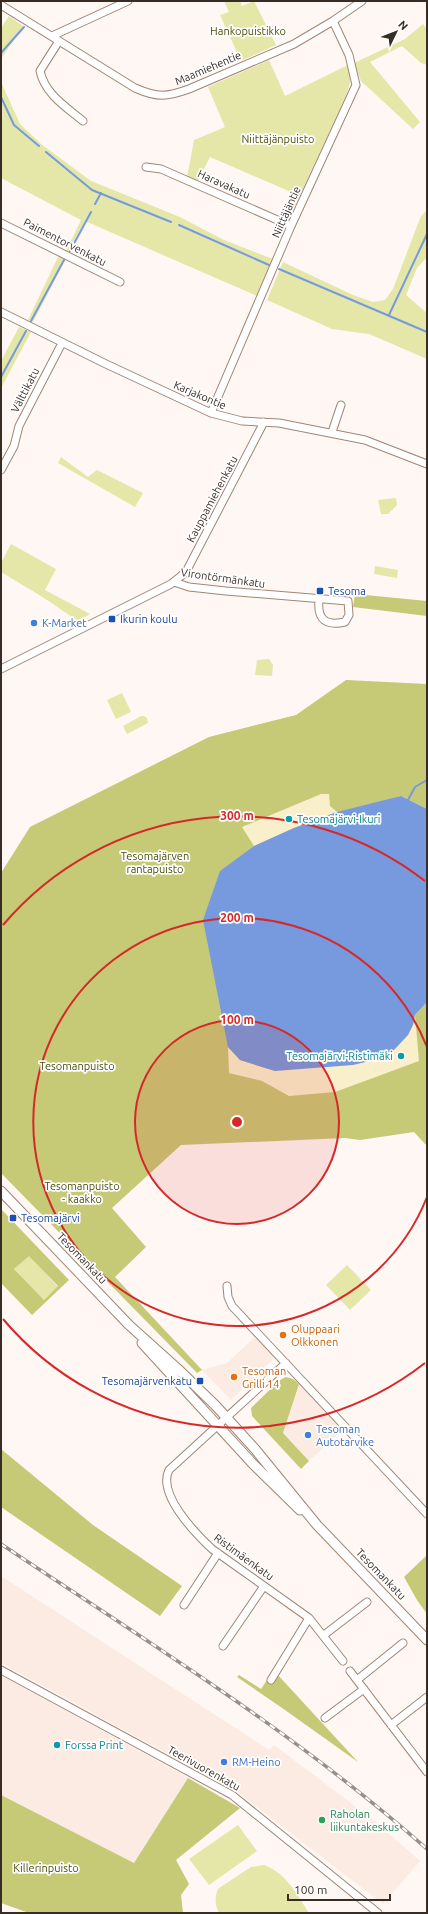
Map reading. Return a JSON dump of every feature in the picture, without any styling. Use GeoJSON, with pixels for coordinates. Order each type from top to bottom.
{"type":"FeatureCollection","features":[{"type":"Feature","properties":{"kind":"main road","name":"Tesomankatu"},"geometry":{"type":"LineString","coordinates":[[1,1191],[129,1325],[184,1374],[226,1417],[299,1501],[317,1525]]}},
{"type":"Feature","properties":{"kind":"main road","name":"Tesomankatu"},"geometry":{"type":"LineString","coordinates":[[129,1325],[141,1342],[252,1464],[317,1525],[427,1640]]}},
{"type":"Feature","properties":{"kind":"street"},"geometry":{"type":"LineString","coordinates":[[52,36],[128,1]]}},
{"type":"Feature","properties":{"kind":"street","name":"Maamiehentie"},"geometry":{"type":"LineString","coordinates":[[1,5],[135,88],[160,96],[172,95],[189,89],[294,44],[333,21],[362,1]]}},
{"type":"Feature","properties":{"kind":"street","name":"Niittäjäntie"},"geometry":{"type":"LineString","coordinates":[[211,413],[291,226],[356,85],[349,55],[333,21]]}},
{"type":"Feature","properties":{"kind":"street"},"geometry":{"type":"LineString","coordinates":[[59,41],[40,71],[42,78],[49,91],[83,121]]}},
{"type":"Feature","properties":{"kind":"street","name":"Haravakatu"},"geometry":{"type":"LineString","coordinates":[[146,167],[161,169],[291,226]]}},
{"type":"Feature","properties":{"kind":"street","name":"Paimentorvenkatu"},"geometry":{"type":"LineString","coordinates":[[1,222],[120,282]]}},
{"type":"Feature","properties":{"kind":"street","name":"Karjakontie"},"geometry":{"type":"LineString","coordinates":[[1,312],[211,413],[242,421],[279,423],[332,432],[365,440],[427,464]]}},
{"type":"Feature","properties":{"kind":"street","name":"Välttikatu"},"geometry":{"type":"LineString","coordinates":[[1,470],[14,446],[19,426],[62,342]]}},
{"type":"Feature","properties":{"kind":"street"},"geometry":{"type":"LineString","coordinates":[[332,432],[341,405]]}},
{"type":"Feature","properties":{"kind":"street","name":"Kauppamiehenkatu"},"geometry":{"type":"LineString","coordinates":[[174,582],[187,570],[264,422]]}},
{"type":"Feature","properties":{"kind":"street","name":"Virontörmänkatu"},"geometry":{"type":"LineString","coordinates":[[1,669],[174,582],[189,587],[348,602],[349,615],[345,622],[334,624],[326,621],[320,615],[318,608],[319,600]]}},
{"type":"Feature","properties":{"kind":"street"},"geometry":{"type":"LineString","coordinates":[[227,1286],[228,1297],[232,1306],[427,1514]]}},
{"type":"Feature","properties":{"kind":"street"},"geometry":{"type":"LineString","coordinates":[[217,1425],[286,1363]]}},
{"type":"Feature","properties":{"kind":"street","name":"Ristimäenkatu"},"geometry":{"type":"LineString","coordinates":[[217,1425],[169,1470],[166,1482],[179,1512],[199,1537],[218,1553],[309,1618],[324,1635],[343,1661]]}},
{"type":"Feature","properties":{"kind":"street"},"geometry":{"type":"LineString","coordinates":[[184,1605],[218,1553]]}},
{"type":"Feature","properties":{"kind":"street"},"geometry":{"type":"LineString","coordinates":[[223,1646],[264,1586]]}},
{"type":"Feature","properties":{"kind":"street"},"geometry":{"type":"LineString","coordinates":[[324,1635],[367,1602]]}},
{"type":"Feature","properties":{"kind":"street"},"geometry":{"type":"LineString","coordinates":[[271,1680],[309,1618]]}},
{"type":"Feature","properties":{"kind":"street"},"geometry":{"type":"LineString","coordinates":[[357,1680],[403,1643]]}},
{"type":"Feature","properties":{"kind":"street","name":"Teerivuorenkatu"},"geometry":{"type":"LineString","coordinates":[[1,1670],[232,1795],[378,1913]]}},
{"type":"Feature","properties":{"kind":"street"},"geometry":{"type":"LineString","coordinates":[[350,1670],[427,1772]]}},
{"type":"Feature","properties":{"kind":"street"},"geometry":{"type":"LineString","coordinates":[[325,1718],[364,1689]]}},
{"type":"Feature","properties":{"kind":"street"},"geometry":{"type":"LineString","coordinates":[[391,1725],[427,1697]]}},
{"type":"Feature","properties":{"kind":"shaded area"},"geometry":{"type":"Polygon","coordinates":[[[255,1337],[274,1358],[231,1400],[202,1370],[227,1363],[255,1337]]]}},
{"type":"Feature","properties":{"kind":"shaded area"},"geometry":{"type":"Polygon","coordinates":[[[299,1384],[343,1429],[309,1461],[283,1433],[299,1384]]]}},
{"type":"Feature","properties":{"kind":"shaded area"},"geometry":{"type":"Polygon","coordinates":[[[1,1576],[269,1750],[274,1745],[371,1818],[420,1861],[383,1904],[235,1790],[1,1663],[1,1576]]]}},
{"type":"Feature","properties":{"kind":"shaded area"},"geometry":{"type":"Polygon","coordinates":[[[1,1675],[188,1778],[134,1863],[1,1795],[1,1675]]]}},
{"type":"Feature","properties":{"kind":"green space","name":"Hankopuistikko"},"geometry":{"type":"Polygon","coordinates":[[[224,1],[240,1],[242,6],[254,1],[276,45],[241,61],[220,15],[229,12],[224,1]]]}},
{"type":"Feature","properties":{"kind":"green space"},"geometry":{"type":"Polygon","coordinates":[[[9,16],[23,26],[1,59],[1,28],[9,16]]]}},
{"type":"Feature","properties":{"kind":"green space"},"geometry":{"type":"Polygon","coordinates":[[[423,24],[427,29],[427,65],[421,63],[402,46],[370,62],[420,122],[413,129],[361,81],[354,63],[405,39],[423,24]]]}},
{"type":"Feature","properties":{"kind":"green space","name":"Niittäjänpuisto"},"geometry":{"type":"Polygon","coordinates":[[[269,60],[285,96],[348,65],[350,74],[349,85],[345,98],[288,221],[281,217],[291,192],[210,157],[198,181],[187,177],[194,140],[225,127],[208,87],[269,60]]]}},
{"type":"Feature","properties":{"kind":"green space"},"geometry":{"type":"Polygon","coordinates":[[[1,82],[20,124],[41,144],[91,181],[180,217],[224,240],[273,259],[257,296],[85,221],[68,252],[66,251],[81,220],[1,178],[1,82]]]}},
{"type":"Feature","properties":{"kind":"green space"},"geometry":{"type":"Polygon","coordinates":[[[427,210],[427,257],[417,268],[406,295],[427,313],[427,359],[369,334],[332,329],[267,300],[283,262],[353,295],[373,302],[385,300],[393,289],[421,216],[427,210]]]}},
{"type":"Feature","properties":{"kind":"green space"},"geometry":{"type":"Polygon","coordinates":[[[59,255],[66,259],[33,322],[28,320],[59,255]]]}},
{"type":"Feature","properties":{"kind":"green space"},"geometry":{"type":"Polygon","coordinates":[[[19,327],[31,332],[1,388],[1,361],[19,327]]]}},
{"type":"Feature","properties":{"kind":"green space"},"geometry":{"type":"Polygon","coordinates":[[[61,457],[88,477],[97,470],[143,493],[135,507],[58,463],[61,457]]]}},
{"type":"Feature","properties":{"kind":"green space"},"geometry":{"type":"Polygon","coordinates":[[[396,498],[397,505],[388,514],[381,514],[378,500],[396,498]]]}},
{"type":"Feature","properties":{"kind":"green space"},"geometry":{"type":"Polygon","coordinates":[[[11,544],[56,569],[45,590],[90,614],[78,621],[41,596],[1,572],[1,563],[11,544]]]}},
{"type":"Feature","properties":{"kind":"green space"},"geometry":{"type":"Polygon","coordinates":[[[375,566],[398,570],[397,578],[374,574],[375,566]]]}},
{"type":"Feature","properties":{"kind":"green space"},"geometry":{"type":"Polygon","coordinates":[[[355,594],[427,601],[427,616],[353,607],[355,594]]]}},
{"type":"Feature","properties":{"kind":"green space"},"geometry":{"type":"Polygon","coordinates":[[[269,659],[273,665],[272,676],[255,675],[257,660],[269,659]]]}},
{"type":"Feature","properties":{"kind":"green space"},"geometry":{"type":"Polygon","coordinates":[[[346,680],[427,684],[427,809],[401,796],[254,846],[238,859],[275,1071],[353,1065],[393,1051],[408,1035],[413,1025],[415,1015],[427,1002],[427,1146],[414,1132],[360,1140],[345,1138],[181,1145],[112,1208],[146,1247],[115,1277],[202,1370],[197,1373],[1,1173],[1,873],[30,827],[209,737],[296,715],[346,680]]]}},
{"type":"Feature","properties":{"kind":"green space"},"geometry":{"type":"Polygon","coordinates":[[[122,693],[131,712],[116,719],[107,700],[122,693]]]}},
{"type":"Feature","properties":{"kind":"green space"},"geometry":{"type":"Polygon","coordinates":[[[141,716],[147,718],[148,723],[127,734],[123,726],[141,716]]]}},
{"type":"Feature","properties":{"kind":"green space"},"geometry":{"type":"Polygon","coordinates":[[[1,1209],[69,1280],[32,1315],[1,1283],[1,1209]],[[29,1256],[14,1269],[44,1300],[58,1286],[29,1256]]]}},
{"type":"Feature","properties":{"kind":"green space"},"geometry":{"type":"Polygon","coordinates":[[[29,1255],[58,1287],[44,1300],[14,1269],[29,1255]]]}},
{"type":"Feature","properties":{"kind":"green space"},"geometry":{"type":"Polygon","coordinates":[[[347,1265],[371,1290],[350,1310],[326,1285],[347,1265]]]}},
{"type":"Feature","properties":{"kind":"green space"},"geometry":{"type":"Polygon","coordinates":[[[286,1377],[293,1379],[299,1384],[283,1433],[309,1461],[301,1469],[252,1416],[251,1408],[280,1380],[286,1377]]]}},
{"type":"Feature","properties":{"kind":"green space"},"geometry":{"type":"Polygon","coordinates":[[[1,1449],[93,1525],[182,1586],[160,1616],[1,1507],[1,1449]]]}},
{"type":"Feature","properties":{"kind":"green space"},"geometry":{"type":"Polygon","coordinates":[[[427,1555],[427,1614],[404,1577],[427,1555]]]}},
{"type":"Feature","properties":{"kind":"green space"},"geometry":{"type":"Polygon","coordinates":[[[277,1674],[358,1762],[237,1677],[239,1675],[261,1689],[267,1680],[272,1683],[277,1674]]]}},
{"type":"Feature","properties":{"kind":"green space","name":"Killerinpuisto"},"geometry":{"type":"Polygon","coordinates":[[[188,1778],[240,1808],[176,1860],[189,1884],[181,1895],[183,1913],[29,1913],[1,1903],[1,1795],[134,1863],[188,1778]]]}},
{"type":"Feature","properties":{"kind":"green space"},"geometry":{"type":"Polygon","coordinates":[[[238,1825],[257,1851],[209,1885],[189,1859],[238,1825]]]}},
{"type":"Feature","properties":{"kind":"green space"},"geometry":{"type":"Polygon","coordinates":[[[264,1865],[279,1873],[285,1879],[295,1891],[309,1913],[219,1913],[216,1894],[219,1888],[251,1867],[264,1865]]]}},
{"type":"Feature","properties":{"kind":"sand","name":"Tesomajärvi-Ikuri"},"geometry":{"type":"Polygon","coordinates":[[[321,794],[329,794],[330,806],[337,812],[294,828],[254,846],[242,827],[321,794]]]}},
{"type":"Feature","properties":{"kind":"sand","name":"Tesomajärvi-Ristimäki"},"geometry":{"type":"Polygon","coordinates":[[[415,1015],[419,1061],[335,1092],[289,1096],[262,1081],[229,1073],[228,1047],[240,1060],[275,1071],[306,1068],[393,1051],[408,1035],[413,1025],[415,1015]]]}},
{"type":"Feature","properties":{"kind":"water"},"geometry":{"type":"Polygon","coordinates":[[[401,796],[427,809],[427,1002],[415,1015],[413,1025],[408,1035],[393,1051],[374,1060],[353,1065],[275,1071],[240,1060],[228,1047],[203,920],[220,871],[254,846],[294,828],[337,812],[401,796]]]}},
{"type":"Feature","properties":{"kind":"waterway"},"geometry":{"type":"LineString","coordinates":[[1,53],[24,27]]}},
{"type":"Feature","properties":{"kind":"waterway"},"geometry":{"type":"LineString","coordinates":[[1,97],[14,125],[39,146]]}},
{"type":"Feature","properties":{"kind":"waterway"},"geometry":{"type":"LineString","coordinates":[[46,152],[92,190],[171,222]]}},
{"type":"Feature","properties":{"kind":"waterway"},"geometry":{"type":"LineString","coordinates":[[95,204],[101,193]]}},
{"type":"Feature","properties":{"kind":"waterway"},"geometry":{"type":"LineString","coordinates":[[70,251],[91,212]]}},
{"type":"Feature","properties":{"kind":"waterway"},"geometry":{"type":"LineString","coordinates":[[179,225],[269,265]]}},
{"type":"Feature","properties":{"kind":"waterway"},"geometry":{"type":"LineString","coordinates":[[389,315],[427,234]]}},
{"type":"Feature","properties":{"kind":"waterway"},"geometry":{"type":"LineString","coordinates":[[31,321],[64,260]]}},
{"type":"Feature","properties":{"kind":"waterway"},"geometry":{"type":"LineString","coordinates":[[279,269],[427,332]]}},
{"type":"Feature","properties":{"kind":"waterway"},"geometry":{"type":"LineString","coordinates":[[1,377],[26,331]]}},
{"type":"Feature","properties":{"kind":"waterway"},"geometry":{"type":"LineString","coordinates":[[408,800],[415,787],[427,780]]}},
{"type":"Feature","properties":{"kind":"railway"},"geometry":{"type":"LineString","coordinates":[[1,1544],[219,1689],[273,1727],[326,1766],[427,1849]]}},
{"type":"Feature","properties":{"kind":"place","name":"Tesoma"},"geometry":{"type":"Point","coordinates":[320,591]}},
{"type":"Feature","properties":{"kind":"place","name":"Ikurin koulu"},"geometry":{"type":"Point","coordinates":[112,619]}},
{"type":"Feature","properties":{"kind":"place","name":"K-Market"},"geometry":{"type":"Point","coordinates":[34,623]}},
{"type":"Feature","properties":{"kind":"place","name":"Tesomajärvi-Ikuri"},"geometry":{"type":"Point","coordinates":[289,819]}},
{"type":"Feature","properties":{"kind":"place","name":"Tesomajärvi-Ristimäki"},"geometry":{"type":"Point","coordinates":[401,1056]}},
{"type":"Feature","properties":{"kind":"place","name":"Tesomajärvi"},"geometry":{"type":"Point","coordinates":[13,1218]}},
{"type":"Feature","properties":{"kind":"place","name":"Oluppaari Olkkonen"},"geometry":{"type":"Point","coordinates":[283,1335]}},
{"type":"Feature","properties":{"kind":"place","name":"Tesoman Grilli 14"},"geometry":{"type":"Point","coordinates":[234,1377]}},
{"type":"Feature","properties":{"kind":"place","name":"Tesomajärvenkatu"},"geometry":{"type":"Point","coordinates":[200,1381]}},
{"type":"Feature","properties":{"kind":"place","name":"Tesoman Autotarvike"},"geometry":{"type":"Point","coordinates":[308,1435]}},
{"type":"Feature","properties":{"kind":"place","name":"Forssa Print"},"geometry":{"type":"Point","coordinates":[57,1745]}},
{"type":"Feature","properties":{"kind":"place","name":"RM-Heino"},"geometry":{"type":"Point","coordinates":[224,1762]}},
{"type":"Feature","properties":{"kind":"place","name":"Raholan liikuntakeskus"},"geometry":{"type":"Point","coordinates":[322,1820]}},
{"type":"Feature","properties":{"kind":"park label","name":"Tesomajärven rantapuisto"},"geometry":{"type":"Point","coordinates":[155,862]}},
{"type":"Feature","properties":{"kind":"park label","name":"Tesomanpuisto"},"geometry":{"type":"Point","coordinates":[77,1066]}},
{"type":"Feature","properties":{"kind":"park label","name":"Tesomanpuisto - kaakko"},"geometry":{"type":"Point","coordinates":[82,1192]}}]}
